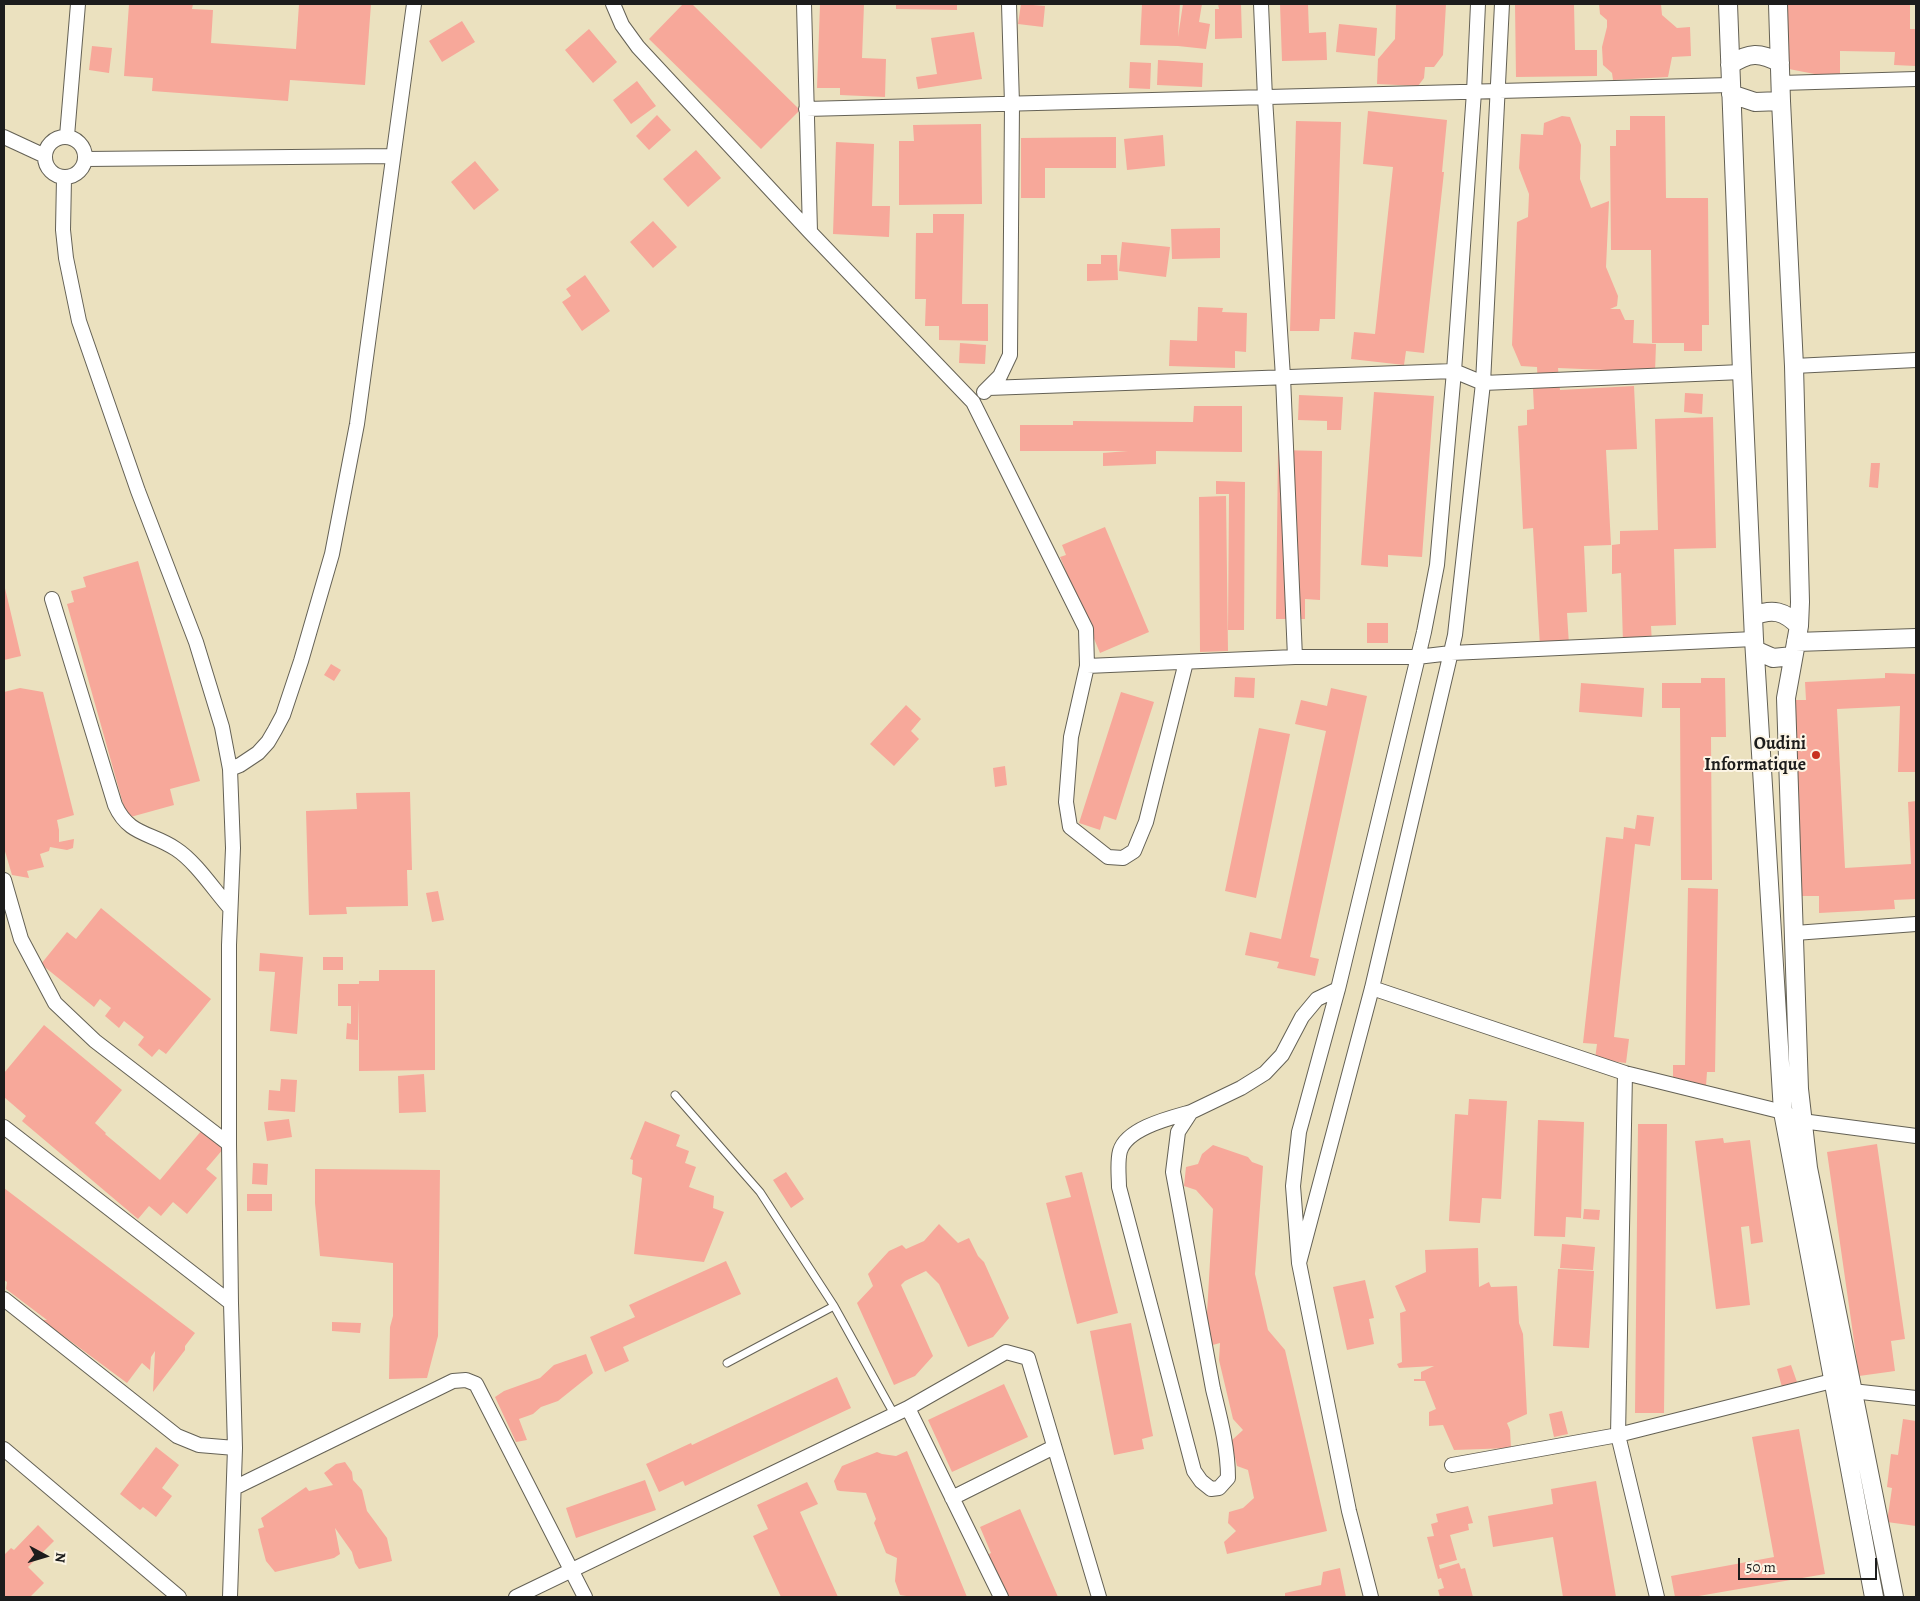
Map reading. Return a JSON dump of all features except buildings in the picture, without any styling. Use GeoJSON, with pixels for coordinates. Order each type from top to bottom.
{"type":"FeatureCollection","features":[{"type":"Feature","properties":{"kind":"street"},"geometry":{"type":"LineString","coordinates":[[67,136],[78,4]]}},
{"type":"Feature","properties":{"kind":"street"},"geometry":{"type":"LineString","coordinates":[[230,769],[258,753],[268,742],[283,715],[332,554],[357,424],[414,4]]}},
{"type":"Feature","properties":{"kind":"street"},"geometry":{"type":"LineString","coordinates":[[613,4],[622,25],[638,47],[810,232],[974,402],[1086,628],[1087,666],[1071,736],[1066,802],[1070,827],[1108,857],[1123,858],[1134,851],[1146,822],[1186,662]]}},
{"type":"Feature","properties":{"kind":"street"},"geometry":{"type":"LineString","coordinates":[[804,4],[810,232]]}},
{"type":"Feature","properties":{"kind":"street"},"geometry":{"type":"LineString","coordinates":[[974,402],[1000,376],[1010,355],[1012,104],[1009,4]]}},
{"type":"Feature","properties":{"kind":"street"},"geometry":{"type":"LineString","coordinates":[[1261,4],[1265,98],[1283,377],[1295,657]]}},
{"type":"Feature","properties":{"kind":"street"},"geometry":{"type":"LineString","coordinates":[[1371,1597],[1349,1511],[1299,1263],[1294,1186],[1299,1132],[1338,989],[1437,565],[1454,371],[1474,92],[1478,4]]}},
{"type":"Feature","properties":{"kind":"street"},"geometry":{"type":"LineString","coordinates":[[1299,1263],[1372,988],[1455,635],[1483,383],[1502,4]]}},
{"type":"Feature","properties":{"kind":"street"},"geometry":{"type":"LineString","coordinates":[[1728,4],[1754,645],[1783,1112],[1874,1597]]}},
{"type":"Feature","properties":{"kind":"street"},"geometry":{"type":"LineString","coordinates":[[1778,4],[1794,366],[1800,602],[1796,641],[1786,698],[1799,1089],[1808,1168],[1894,1597]]}},
{"type":"Feature","properties":{"kind":"street"},"geometry":{"type":"LineString","coordinates":[[1730,65],[1741,58],[1754,54],[1768,56],[1780,62]]}},
{"type":"Feature","properties":{"kind":"street"},"geometry":{"type":"LineString","coordinates":[[1780,83],[1916,79]]}},
{"type":"Feature","properties":{"kind":"street"},"geometry":{"type":"LineString","coordinates":[[806,109],[1474,92],[1731,90],[1755,102],[1781,101]]}},
{"type":"Feature","properties":{"kind":"street"},"geometry":{"type":"LineString","coordinates":[[67,136],[81,144],[85,151],[86,159],[78,173],[72,177],[64,178],[56,176],[50,171],[46,164],[45,156],[47,148],[52,141],[59,137],[67,136]]}},
{"type":"Feature","properties":{"kind":"street"},"geometry":{"type":"LineString","coordinates":[[4,137],[45,156]]}},
{"type":"Feature","properties":{"kind":"street"},"geometry":{"type":"LineString","coordinates":[[86,159],[393,156]]}},
{"type":"Feature","properties":{"kind":"street"},"geometry":{"type":"LineString","coordinates":[[64,178],[63,230],[66,258],[79,321],[138,491],[196,642],[222,727],[230,769],[233,848],[229,945],[231,1303],[235,1448],[230,1597]]}},
{"type":"Feature","properties":{"kind":"street"},"geometry":{"type":"LineString","coordinates":[[1794,366],[1916,360]]}},
{"type":"Feature","properties":{"kind":"street"},"geometry":{"type":"LineString","coordinates":[[988,388],[1454,371],[1483,383],[1742,372]]}},
{"type":"Feature","properties":{"kind":"street"},"geometry":{"type":"LineString","coordinates":[[52,599],[115,806],[121,818],[135,829],[176,849],[192,864],[230,908]]}},
{"type":"Feature","properties":{"kind":"street"},"geometry":{"type":"LineString","coordinates":[[1753,616],[1765,611],[1778,612],[1790,617],[1796,641]]}},
{"type":"Feature","properties":{"kind":"street"},"geometry":{"type":"LineString","coordinates":[[1087,666],[1295,657],[1417,657],[1451,653],[1754,645],[1773,658],[1796,641],[1916,638]]}},
{"type":"Feature","properties":{"kind":"street"},"geometry":{"type":"LineString","coordinates":[[4,880],[21,939],[55,1003],[95,1041],[230,1144]]}},
{"type":"Feature","properties":{"kind":"street"},"geometry":{"type":"LineString","coordinates":[[1795,933],[1916,924]]}},
{"type":"Feature","properties":{"kind":"street"},"geometry":{"type":"LineString","coordinates":[[1372,988],[1625,1073],[1783,1112],[1802,1121],[1916,1136]]}},
{"type":"Feature","properties":{"kind":"street"},"geometry":{"type":"LineString","coordinates":[[1191,1112],[1178,1132],[1173,1172],[1213,1389],[1228,1458],[1228,1478],[1219,1488],[1211,1489],[1201,1481],[1194,1471],[1118,1187],[1120,1151],[1129,1137],[1156,1123],[1191,1112],[1241,1088],[1265,1073],[1282,1055],[1302,1017],[1317,999],[1338,989]]}},
{"type":"Feature","properties":{"kind":"street"},"geometry":{"type":"LineString","coordinates":[[1625,1073],[1618,1435],[1657,1597]]}},
{"type":"Feature","properties":{"kind":"street"},"geometry":{"type":"LineString","coordinates":[[4,1127],[231,1303]]}},
{"type":"Feature","properties":{"kind":"street"},"geometry":{"type":"LineString","coordinates":[[4,1299],[177,1436],[199,1445],[235,1448]]}},
{"type":"Feature","properties":{"kind":"street"},"geometry":{"type":"LineString","coordinates":[[516,1597],[908,1408],[1006,1352],[1028,1358],[1099,1597]]}},
{"type":"Feature","properties":{"kind":"street"},"geometry":{"type":"LineString","coordinates":[[234,1488],[453,1381],[466,1380],[476,1384],[585,1597]]}},
{"type":"Feature","properties":{"kind":"street"},"geometry":{"type":"LineString","coordinates":[[1452,1465],[1618,1435],[1832,1381]]}},
{"type":"Feature","properties":{"kind":"street"},"geometry":{"type":"LineString","coordinates":[[1852,1391],[1916,1398]]}},
{"type":"Feature","properties":{"kind":"street"},"geometry":{"type":"LineString","coordinates":[[908,1408],[1001,1597]]}},
{"type":"Feature","properties":{"kind":"street"},"geometry":{"type":"LineString","coordinates":[[952,1498],[1054,1447]]}},
{"type":"Feature","properties":{"kind":"street"},"geometry":{"type":"LineString","coordinates":[[4,1449],[179,1597]]}},
{"type":"Feature","properties":{"kind":"lane"},"geometry":{"type":"LineString","coordinates":[[675,1094],[760,1192],[834,1306],[894,1414]]}},
{"type":"Feature","properties":{"kind":"lane"},"geometry":{"type":"LineString","coordinates":[[727,1364],[834,1306]]}},
{"type":"Feature","properties":{"kind":"place","name":"Oudini Informatique"},"geometry":{"type":"Point","coordinates":[1816,755]}}]}
